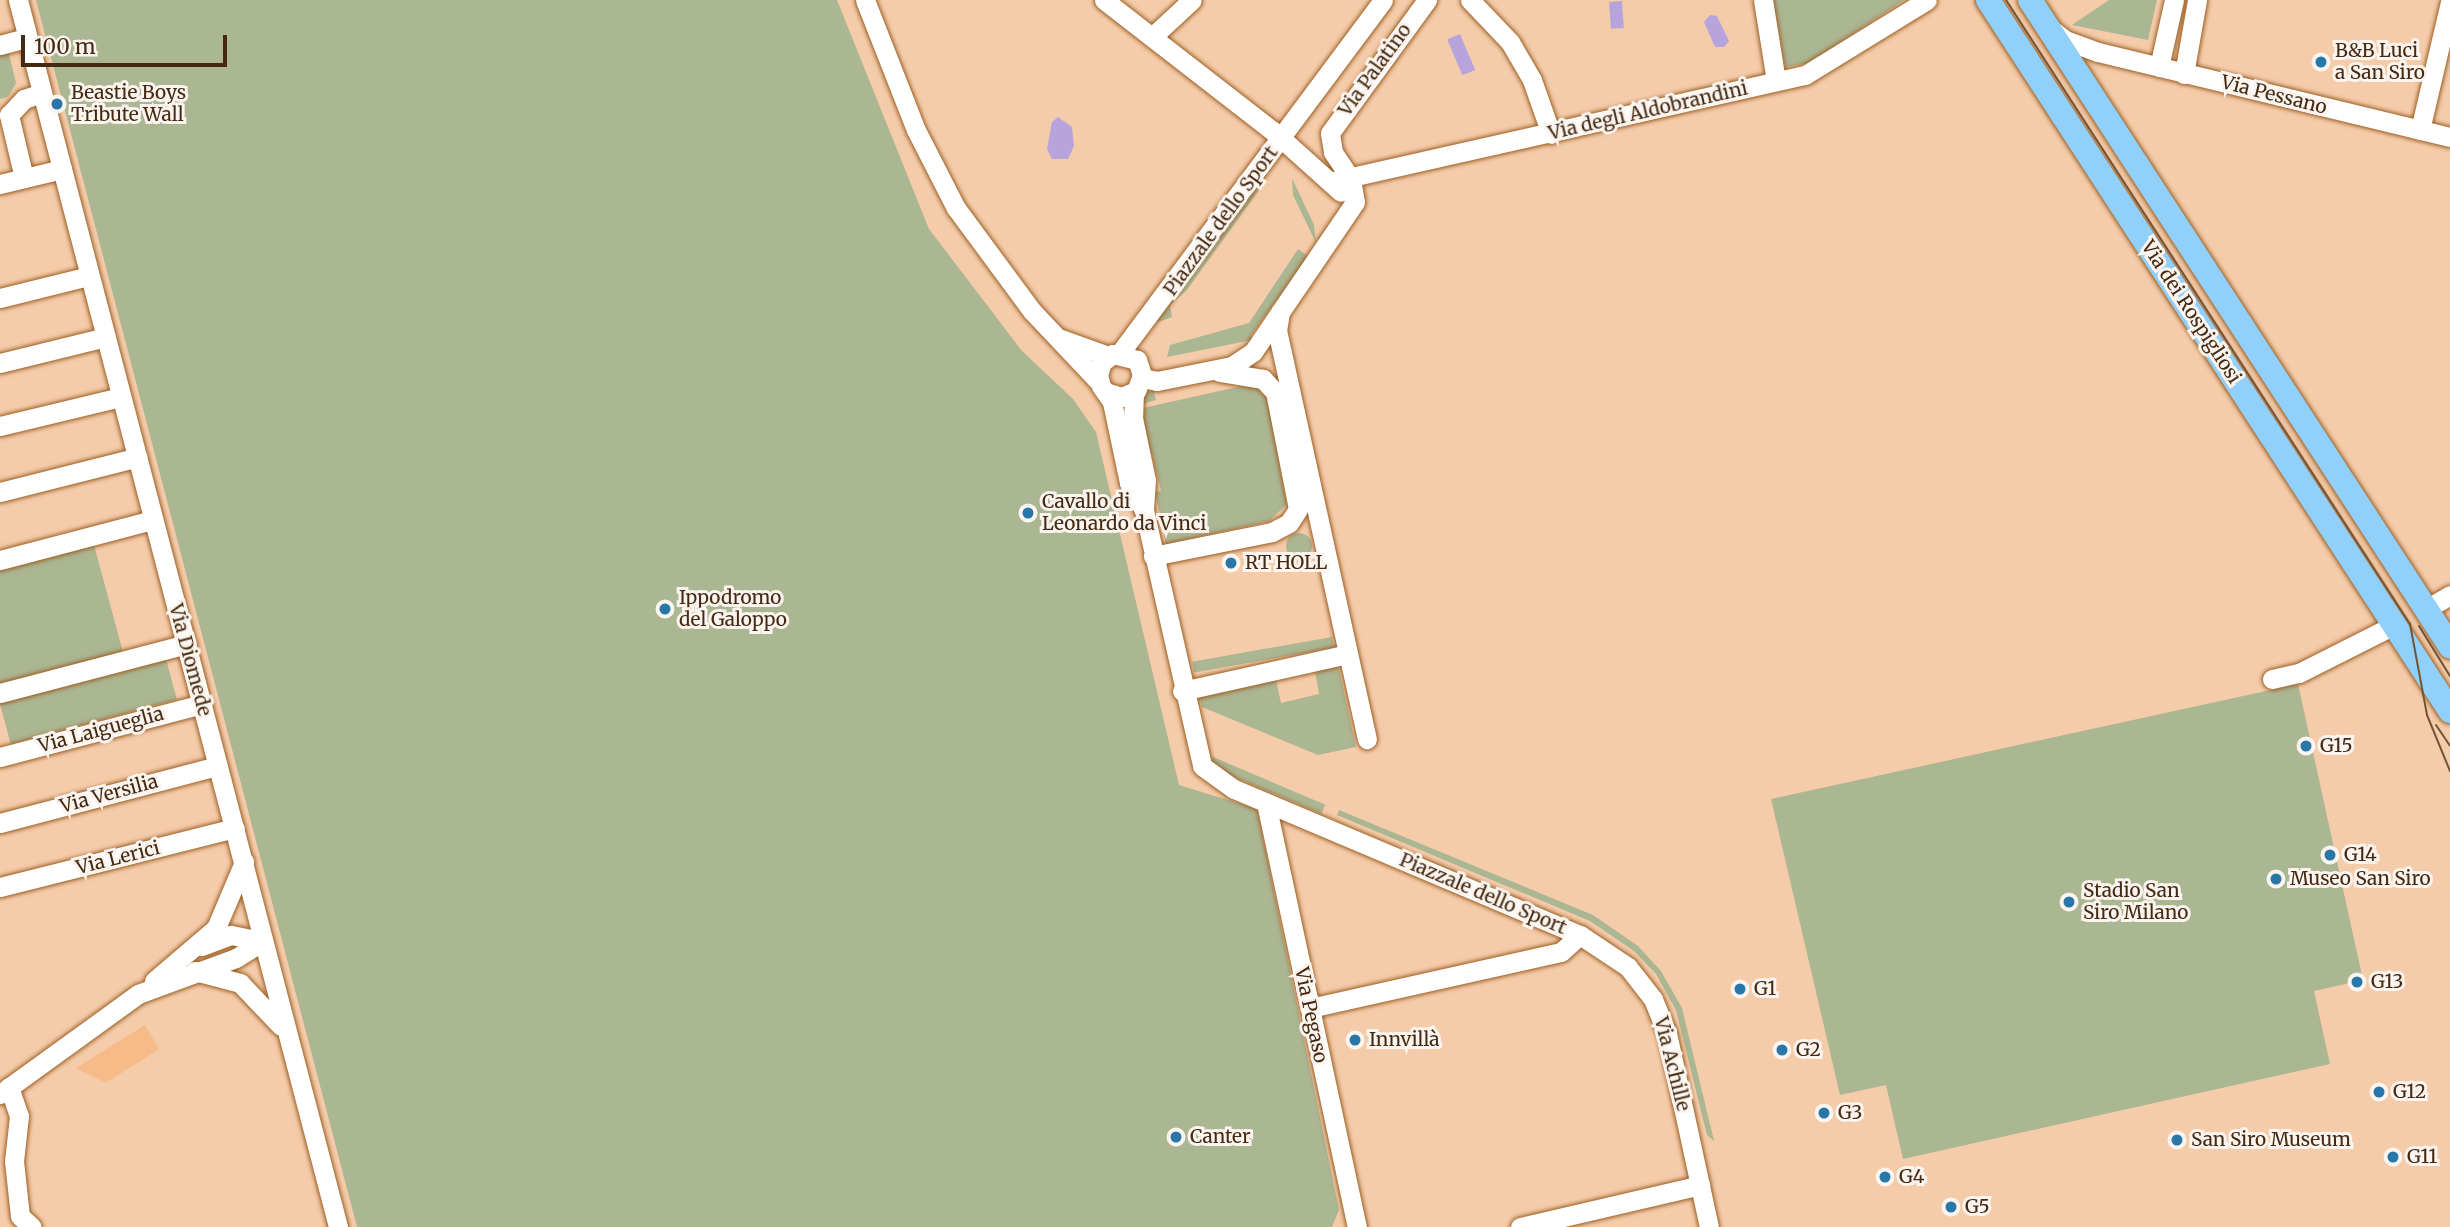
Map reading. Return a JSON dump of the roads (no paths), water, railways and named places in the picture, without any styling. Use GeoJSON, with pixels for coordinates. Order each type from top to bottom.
{"type":"FeatureCollection","features":[{"type":"Feature","properties":{"kind":"main road","name":"Via dei Rospigliosi"},"geometry":{"type":"LineString","coordinates":[[1988,0],[2450,711]]}},
{"type":"Feature","properties":{"kind":"main road","name":"Via dei Rospigliosi"},"geometry":{"type":"LineString","coordinates":[[2031,0],[2450,646]]}},
{"type":"Feature","properties":{"kind":"main road"},"geometry":{"type":"LineString","coordinates":[[2394,625],[2426,609]]}},
{"type":"Feature","properties":{"kind":"street","name":"Via Diomede"},"geometry":{"type":"LineString","coordinates":[[18,0],[244,862],[284,1031],[338,1227]]}},
{"type":"Feature","properties":{"kind":"street"},"geometry":{"type":"LineString","coordinates":[[865,0],[916,130],[950,198],[985,252],[1046,328],[1103,388],[1119,397],[1138,385],[1211,370],[1247,359],[1339,220],[1344,200],[1342,180]]}},
{"type":"Feature","properties":{"kind":"street"},"geometry":{"type":"LineString","coordinates":[[1104,0],[1273,131],[1288,146]]}},
{"type":"Feature","properties":{"kind":"street"},"geometry":{"type":"LineString","coordinates":[[1152,37],[1192,0]]}},
{"type":"Feature","properties":{"kind":"street","name":"Via Palatino"},"geometry":{"type":"LineString","coordinates":[[1288,146],[1295,119],[1383,0]]}},
{"type":"Feature","properties":{"kind":"street","name":"Via Palatino"},"geometry":{"type":"LineString","coordinates":[[1342,180],[1330,133],[1427,0]]}},
{"type":"Feature","properties":{"kind":"street"},"geometry":{"type":"LineString","coordinates":[[1470,0],[1510,43],[1532,80],[1551,134]]}},
{"type":"Feature","properties":{"kind":"street"},"geometry":{"type":"LineString","coordinates":[[1763,0],[1776,81]]}},
{"type":"Feature","properties":{"kind":"street","name":"Via degli Aldobrandini"},"geometry":{"type":"LineString","coordinates":[[1342,180],[1815,72],[1927,0]]}},
{"type":"Feature","properties":{"kind":"street"},"geometry":{"type":"LineString","coordinates":[[2159,67],[2174,0]]}},
{"type":"Feature","properties":{"kind":"street"},"geometry":{"type":"LineString","coordinates":[[2185,74],[2197,0]]}},
{"type":"Feature","properties":{"kind":"street"},"geometry":{"type":"LineString","coordinates":[[2420,130],[2450,2]]}},
{"type":"Feature","properties":{"kind":"street","name":"Via Pessano"},"geometry":{"type":"LineString","coordinates":[[2048,27],[2065,40],[2098,52],[2450,137]]}},
{"type":"Feature","properties":{"kind":"street"},"geometry":{"type":"LineString","coordinates":[[0,45],[27,38]]}},
{"type":"Feature","properties":{"kind":"street"},"geometry":{"type":"LineString","coordinates":[[2081,78],[2081,67],[2098,52]]}},
{"type":"Feature","properties":{"kind":"street"},"geometry":{"type":"LineString","coordinates":[[24,178],[9,115],[24,99],[41,93]]}},
{"type":"Feature","properties":{"kind":"street","name":"Piazzale dello Sport"},"geometry":{"type":"LineString","coordinates":[[1144,510],[1129,483],[1103,388],[1100,367],[1114,355],[1288,146],[1342,180]]}},
{"type":"Feature","properties":{"kind":"street"},"geometry":{"type":"LineString","coordinates":[[0,184],[62,169]]}},
{"type":"Feature","properties":{"kind":"street"},"geometry":{"type":"LineString","coordinates":[[0,298],[89,276]]}},
{"type":"Feature","properties":{"kind":"street"},"geometry":{"type":"LineString","coordinates":[[1280,312],[1279,339],[1367,739]]}},
{"type":"Feature","properties":{"kind":"street"},"geometry":{"type":"LineString","coordinates":[[1046,328],[1070,345],[1137,360],[1138,385]]}},
{"type":"Feature","properties":{"kind":"street"},"geometry":{"type":"LineString","coordinates":[[0,363],[106,337]]}},
{"type":"Feature","properties":{"kind":"street"},"geometry":{"type":"LineString","coordinates":[[1153,556],[1272,532],[1289,523],[1298,509],[1275,392],[1252,376],[1211,370]]}},
{"type":"Feature","properties":{"kind":"street","name":"Piazzale dello Sport"},"geometry":{"type":"LineString","coordinates":[[1138,385],[1133,418],[1146,480],[1144,510],[1197,756],[1206,771],[1219,782],[1266,803],[1580,935],[1561,952],[1310,1008]]}},
{"type":"Feature","properties":{"kind":"street"},"geometry":{"type":"LineString","coordinates":[[0,426],[121,397]]}},
{"type":"Feature","properties":{"kind":"street"},"geometry":{"type":"LineString","coordinates":[[0,492],[138,457]]}},
{"type":"Feature","properties":{"kind":"street"},"geometry":{"type":"LineString","coordinates":[[0,560],[153,520]]}},
{"type":"Feature","properties":{"kind":"street"},"geometry":{"type":"LineString","coordinates":[[2426,609],[2450,595]]}},
{"type":"Feature","properties":{"kind":"street"},"geometry":{"type":"LineString","coordinates":[[2272,679],[2299,673],[2394,625]]}},
{"type":"Feature","properties":{"kind":"street"},"geometry":{"type":"LineString","coordinates":[[0,693],[187,644]]}},
{"type":"Feature","properties":{"kind":"street"},"geometry":{"type":"LineString","coordinates":[[1182,691],[1348,654]]}},
{"type":"Feature","properties":{"kind":"street","name":"Via Laigueglia"},"geometry":{"type":"LineString","coordinates":[[0,757],[202,704]]}},
{"type":"Feature","properties":{"kind":"street","name":"Via Versilia"},"geometry":{"type":"LineString","coordinates":[[0,823],[218,766]]}},
{"type":"Feature","properties":{"kind":"street","name":"Via Pegaso"},"geometry":{"type":"LineString","coordinates":[[1266,803],[1357,1227]]}},
{"type":"Feature","properties":{"kind":"street","name":"Via Lerici"},"geometry":{"type":"LineString","coordinates":[[0,887],[235,828]]}},
{"type":"Feature","properties":{"kind":"street"},"geometry":{"type":"LineString","coordinates":[[190,962],[216,928],[244,862]]}},
{"type":"Feature","properties":{"kind":"street"},"geometry":{"type":"LineString","coordinates":[[28,1225],[14,1161],[19,1117],[5,1090],[138,995],[231,935],[263,941]]}},
{"type":"Feature","properties":{"kind":"street","name":"Via Achille"},"geometry":{"type":"LineString","coordinates":[[1580,935],[1629,967],[1659,1010],[1709,1227]]}},
{"type":"Feature","properties":{"kind":"street"},"geometry":{"type":"LineString","coordinates":[[190,962],[240,983],[284,1031]]}},
{"type":"Feature","properties":{"kind":"street"},"geometry":{"type":"LineString","coordinates":[[1520,1227],[1700,1185]]}},
{"type":"Feature","properties":{"kind":"tram line"},"geometry":{"type":"LineString","coordinates":[[2006,0],[2410,624],[2427,715],[2450,771]]}},
{"type":"Feature","properties":{"kind":"tram line"},"geometry":{"type":"LineString","coordinates":[[2419,626],[2450,676]]}},
{"type":"Feature","properties":{"kind":"tram line"},"geometry":{"type":"LineString","coordinates":[[2436,725],[2450,746]]}},
{"type":"Feature","properties":{"kind":"place","name":"B&B Luci a San Siro"},"geometry":{"type":"Point","coordinates":[2321,62]}},
{"type":"Feature","properties":{"kind":"place","name":"Beastie Boys Tribute Wall"},"geometry":{"type":"Point","coordinates":[57,104]}},
{"type":"Feature","properties":{"kind":"place","name":"Cavallo di Leonardo da Vinci"},"geometry":{"type":"Point","coordinates":[1028,513]}},
{"type":"Feature","properties":{"kind":"place","name":"RT HOLL"},"geometry":{"type":"Point","coordinates":[1231,563]}},
{"type":"Feature","properties":{"kind":"place","name":"Ippodromo del Galoppo"},"geometry":{"type":"Point","coordinates":[665,609]}},
{"type":"Feature","properties":{"kind":"place","name":"G15"},"geometry":{"type":"Point","coordinates":[2306,746]}},
{"type":"Feature","properties":{"kind":"place","name":"G14"},"geometry":{"type":"Point","coordinates":[2330,855]}},
{"type":"Feature","properties":{"kind":"place","name":"Museo San Siro"},"geometry":{"type":"Point","coordinates":[2276,879]}},
{"type":"Feature","properties":{"kind":"place","name":"Stadio San Siro Milano"},"geometry":{"type":"Point","coordinates":[2069,902]}},
{"type":"Feature","properties":{"kind":"place","name":"G13"},"geometry":{"type":"Point","coordinates":[2357,982]}},
{"type":"Feature","properties":{"kind":"place","name":"G1"},"geometry":{"type":"Point","coordinates":[1740,989]}},
{"type":"Feature","properties":{"kind":"place","name":"Innvillà"},"geometry":{"type":"Point","coordinates":[1355,1040]}},
{"type":"Feature","properties":{"kind":"place","name":"G2"},"geometry":{"type":"Point","coordinates":[1782,1050]}},
{"type":"Feature","properties":{"kind":"place","name":"G12"},"geometry":{"type":"Point","coordinates":[2379,1092]}},
{"type":"Feature","properties":{"kind":"place","name":"G3"},"geometry":{"type":"Point","coordinates":[1824,1113]}},
{"type":"Feature","properties":{"kind":"place","name":"Canter"},"geometry":{"type":"Point","coordinates":[1176,1137]}},
{"type":"Feature","properties":{"kind":"place","name":"San Siro Museum"},"geometry":{"type":"Point","coordinates":[2177,1140]}},
{"type":"Feature","properties":{"kind":"place","name":"G11"},"geometry":{"type":"Point","coordinates":[2393,1157]}},
{"type":"Feature","properties":{"kind":"place","name":"G4"},"geometry":{"type":"Point","coordinates":[1885,1177]}},
{"type":"Feature","properties":{"kind":"place","name":"G5"},"geometry":{"type":"Point","coordinates":[1951,1207]}}]}
